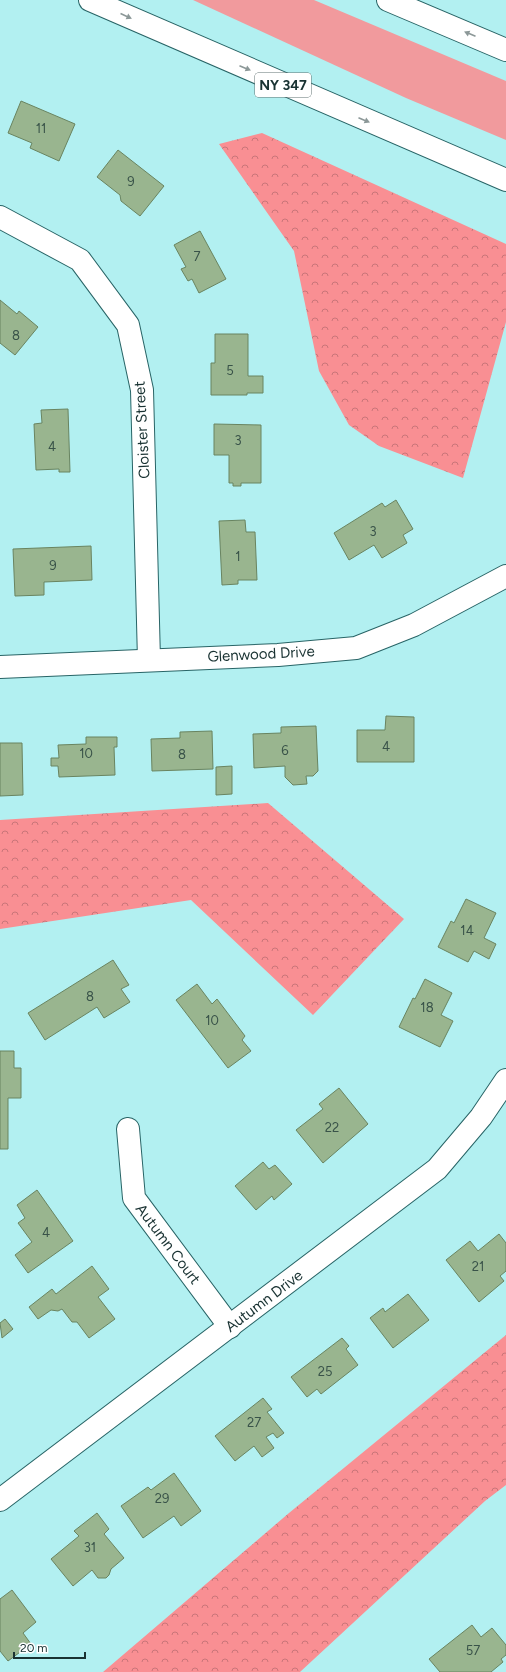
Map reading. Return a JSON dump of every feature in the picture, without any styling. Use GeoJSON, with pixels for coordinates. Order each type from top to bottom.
{"type":"FeatureCollection","features":[{"type":"Feature","properties":{"kind":"main road","name":"NY 347"},"geometry":{"type":"LineString","coordinates":[[90,0],[506,180]]}},
{"type":"Feature","properties":{"kind":"main road"},"geometry":{"type":"LineString","coordinates":[[388,0],[506,50]]}},
{"type":"Feature","properties":{"kind":"main road"},"geometry":{"type":"LineString","coordinates":[[477,168],[506,175]]}},
{"type":"Feature","properties":{"kind":"main road","name":"Cloister Street"},"geometry":{"type":"LineString","coordinates":[[0,217],[80,260],[128,325],[142,390],[149,660]]}},
{"type":"Feature","properties":{"kind":"main road","name":"Glenwood Drive"},"geometry":{"type":"LineString","coordinates":[[0,667],[278,655],[356,648],[414,625],[506,576]]}},
{"type":"Feature","properties":{"kind":"main road","name":"Autumn Drive"},"geometry":{"type":"LineString","coordinates":[[0,1500],[437,1169],[481,1117],[506,1080]]}},
{"type":"Feature","properties":{"kind":"main road","name":"Autumn Court"},"geometry":{"type":"LineString","coordinates":[[128,1129],[134,1198],[230,1327]]}},
{"type":"Feature","properties":{"kind":"shaded area"},"geometry":{"type":"Polygon","coordinates":[[[193,0],[314,0],[506,81],[506,140],[406,98],[193,0]]]}},
{"type":"Feature","properties":{"kind":"green space"},"geometry":{"type":"Polygon","coordinates":[[[262,133],[506,244],[506,322],[463,478],[379,446],[349,425],[319,371],[294,251],[219,144],[262,133]]]}},
{"type":"Feature","properties":{"kind":"green space"},"geometry":{"type":"Polygon","coordinates":[[[268,803],[404,919],[313,1015],[191,900],[0,929],[0,820],[268,803]]]}},
{"type":"Feature","properties":{"kind":"green space"},"geometry":{"type":"Polygon","coordinates":[[[506,1335],[506,1485],[485,1501],[300,1672],[103,1672],[289,1513],[506,1335]]]}},
{"type":"Feature","properties":{"kind":"building"},"geometry":{"type":"Polygon","coordinates":[[[21,101],[75,124],[59,161],[30,148],[32,143],[8,133],[21,101]]]}},
{"type":"Feature","properties":{"kind":"building"},"geometry":{"type":"Polygon","coordinates":[[[118,150],[164,186],[140,216],[121,201],[120,195],[97,177],[118,150]]]}},
{"type":"Feature","properties":{"kind":"building"},"geometry":{"type":"Polygon","coordinates":[[[200,231],[226,279],[199,293],[192,279],[188,281],[181,269],[186,267],[174,245],[200,231]]]}},
{"type":"Feature","properties":{"kind":"building"},"geometry":{"type":"Polygon","coordinates":[[[0,300],[17,314],[19,311],[38,327],[15,355],[0,343],[0,300]]]}},
{"type":"Feature","properties":{"kind":"building"},"geometry":{"type":"Polygon","coordinates":[[[215,334],[248,334],[248,376],[263,376],[263,393],[247,393],[247,395],[211,395],[211,363],[215,363],[215,334]]]}},
{"type":"Feature","properties":{"kind":"building"},"geometry":{"type":"Polygon","coordinates":[[[68,409],[70,472],[59,472],[59,469],[36,470],[34,424],[42,423],[41,410],[68,409]]]}},
{"type":"Feature","properties":{"kind":"building"},"geometry":{"type":"Polygon","coordinates":[[[214,424],[261,425],[261,483],[241,483],[241,486],[233,486],[233,483],[229,483],[229,455],[214,455],[214,424]]]}},
{"type":"Feature","properties":{"kind":"building"},"geometry":{"type":"Polygon","coordinates":[[[396,500],[413,529],[403,535],[407,543],[382,558],[374,545],[349,560],[334,533],[382,503],[385,507],[396,500]]]}},
{"type":"Feature","properties":{"kind":"building"},"geometry":{"type":"Polygon","coordinates":[[[245,520],[246,532],[255,532],[257,580],[238,580],[238,584],[222,585],[219,521],[245,520]]]}},
{"type":"Feature","properties":{"kind":"building"},"geometry":{"type":"Polygon","coordinates":[[[91,546],[92,580],[44,582],[44,595],[15,596],[13,549],[91,546]]]}},
{"type":"Feature","properties":{"kind":"building"},"geometry":{"type":"Polygon","coordinates":[[[386,716],[414,717],[414,762],[357,762],[357,730],[385,730],[386,716]]]}},
{"type":"Feature","properties":{"kind":"building"},"geometry":{"type":"Polygon","coordinates":[[[316,726],[318,771],[313,776],[306,776],[307,784],[293,785],[285,777],[285,766],[254,768],[253,734],[281,733],[281,727],[316,726]]]}},
{"type":"Feature","properties":{"kind":"building"},"geometry":{"type":"Polygon","coordinates":[[[212,731],[213,769],[152,771],[151,739],[180,738],[180,732],[212,731]]]}},
{"type":"Feature","properties":{"kind":"building"},"geometry":{"type":"Polygon","coordinates":[[[86,737],[117,737],[117,747],[114,747],[115,775],[59,777],[58,766],[51,766],[51,758],[59,758],[58,745],[86,744],[86,737]]]}},
{"type":"Feature","properties":{"kind":"building"},"geometry":{"type":"Polygon","coordinates":[[[0,743],[22,743],[23,795],[0,796],[0,743]]]}},
{"type":"Feature","properties":{"kind":"building"},"geometry":{"type":"Polygon","coordinates":[[[232,766],[232,794],[216,795],[216,767],[232,766]]]}},
{"type":"Feature","properties":{"kind":"building"},"geometry":{"type":"Polygon","coordinates":[[[466,899],[496,913],[484,938],[496,944],[489,959],[474,951],[468,962],[438,947],[451,921],[454,923],[466,899]]]}},
{"type":"Feature","properties":{"kind":"building"},"geometry":{"type":"Polygon","coordinates":[[[113,960],[129,985],[121,989],[130,1002],[104,1018],[97,1007],[45,1040],[28,1013],[113,960]]]}},
{"type":"Feature","properties":{"kind":"building"},"geometry":{"type":"Polygon","coordinates":[[[425,979],[452,993],[441,1015],[453,1021],[440,1047],[399,1027],[413,998],[415,999],[425,979]]]}},
{"type":"Feature","properties":{"kind":"building"},"geometry":{"type":"Polygon","coordinates":[[[197,984],[212,1004],[217,999],[245,1036],[242,1040],[251,1051],[228,1068],[176,1000],[197,984]]]}},
{"type":"Feature","properties":{"kind":"building"},"geometry":{"type":"Polygon","coordinates":[[[0,1051],[14,1051],[14,1068],[21,1068],[21,1098],[8,1098],[8,1149],[0,1149],[0,1051]]]}},
{"type":"Feature","properties":{"kind":"building"},"geometry":{"type":"Polygon","coordinates":[[[339,1088],[368,1124],[323,1163],[296,1130],[323,1109],[319,1104],[339,1088]]]}},
{"type":"Feature","properties":{"kind":"building"},"geometry":{"type":"Polygon","coordinates":[[[263,1162],[269,1169],[275,1165],[292,1184],[274,1200],[272,1196],[256,1210],[235,1186],[263,1162]]]}},
{"type":"Feature","properties":{"kind":"building"},"geometry":{"type":"Polygon","coordinates":[[[37,1190],[73,1241],[28,1273],[15,1255],[32,1242],[18,1223],[25,1218],[17,1205],[37,1190]]]}},
{"type":"Feature","properties":{"kind":"building"},"geometry":{"type":"Polygon","coordinates":[[[499,1234],[506,1243],[506,1271],[500,1276],[504,1281],[479,1302],[446,1260],[470,1241],[478,1251],[499,1234]]]}},
{"type":"Feature","properties":{"kind":"building"},"geometry":{"type":"Polygon","coordinates":[[[92,1266],[109,1289],[98,1297],[115,1319],[89,1338],[77,1322],[72,1322],[62,1309],[58,1311],[51,1310],[38,1319],[29,1307],[52,1289],[56,1294],[92,1266]]]}},
{"type":"Feature","properties":{"kind":"building"},"geometry":{"type":"Polygon","coordinates":[[[408,1294],[429,1320],[393,1348],[370,1318],[383,1308],[385,1312],[408,1294]]]}},
{"type":"Feature","properties":{"kind":"building"},"geometry":{"type":"Polygon","coordinates":[[[5,1319],[13,1329],[2,1338],[0,1323],[5,1319]]]}},
{"type":"Feature","properties":{"kind":"building"},"geometry":{"type":"Polygon","coordinates":[[[342,1338],[349,1346],[346,1349],[358,1365],[321,1394],[317,1389],[307,1397],[291,1377],[342,1338]]]}},
{"type":"Feature","properties":{"kind":"building"},"geometry":{"type":"Polygon","coordinates":[[[263,1398],[272,1409],[267,1412],[284,1433],[277,1438],[273,1433],[266,1437],[274,1448],[262,1457],[254,1446],[235,1461],[215,1436],[263,1398]]]}},
{"type":"Feature","properties":{"kind":"building"},"geometry":{"type":"Polygon","coordinates":[[[174,1473],[201,1511],[181,1526],[174,1516],[143,1538],[121,1506],[148,1487],[151,1490],[174,1473]]]}},
{"type":"Feature","properties":{"kind":"building"},"geometry":{"type":"Polygon","coordinates":[[[97,1513],[109,1529],[104,1534],[124,1558],[111,1569],[106,1578],[98,1578],[92,1570],[73,1586],[51,1559],[79,1536],[74,1531],[97,1513]]]}},
{"type":"Feature","properties":{"kind":"building"},"geometry":{"type":"Polygon","coordinates":[[[12,1590],[36,1622],[23,1633],[31,1644],[8,1661],[0,1651],[0,1599],[12,1590]]]}},
{"type":"Feature","properties":{"kind":"building"},"geometry":{"type":"Polygon","coordinates":[[[472,1625],[481,1637],[492,1628],[506,1645],[506,1655],[501,1659],[503,1662],[491,1672],[440,1672],[429,1659],[472,1625]]]}}]}
